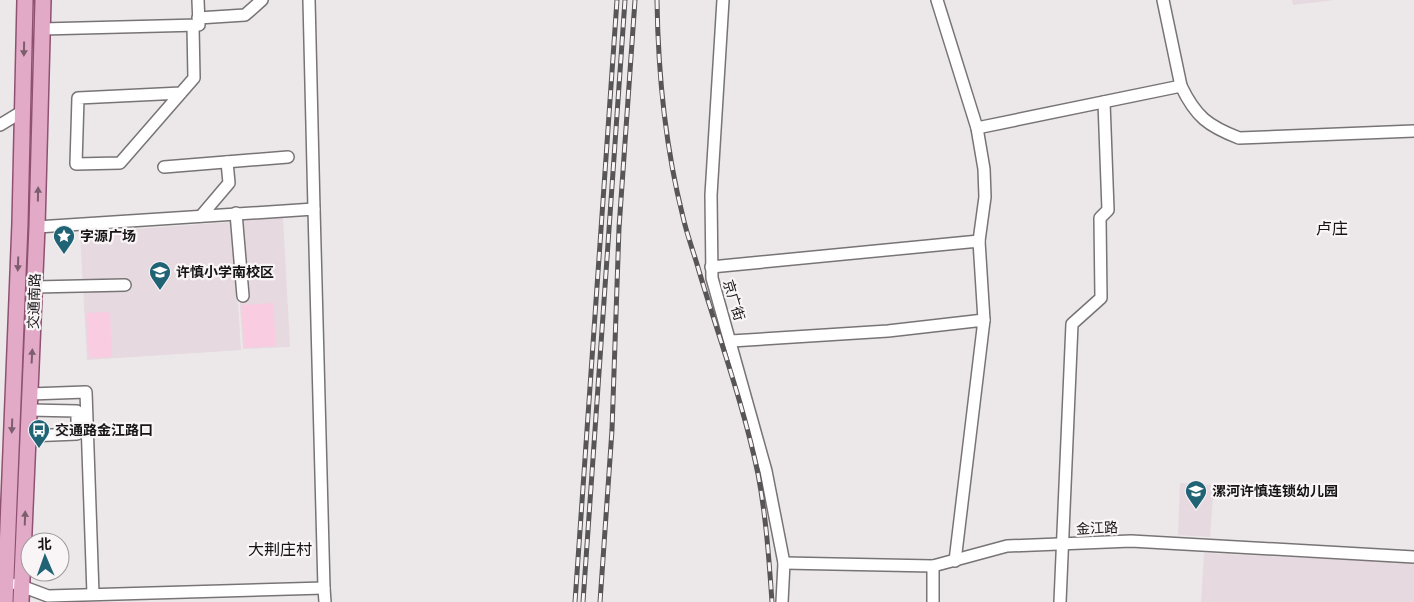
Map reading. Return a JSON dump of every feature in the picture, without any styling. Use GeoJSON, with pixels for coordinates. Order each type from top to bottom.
{"type":"FeatureCollection","features":[{"type":"Feature","properties":{"kind":"main road","name":"交通南路"},"geometry":{"type":"LineString","coordinates":[[3,592],[17,305],[25,0]]}},
{"type":"Feature","properties":{"kind":"main road","name":"交通南路"},"geometry":{"type":"LineString","coordinates":[[21,594],[35,287],[43,0]]}},
{"type":"Feature","properties":{"kind":"main road"},"geometry":{"type":"LineString","coordinates":[[17,305],[34,305]]}},
{"type":"Feature","properties":{"kind":"street"},"geometry":{"type":"LineString","coordinates":[[181,93],[78,98],[76,164],[120,163],[181,93],[194,78],[198,0]]}},
{"type":"Feature","properties":{"kind":"street"},"geometry":{"type":"LineString","coordinates":[[42,29],[196,22],[245,16],[262,0]]}},
{"type":"Feature","properties":{"kind":"street"},"geometry":{"type":"LineString","coordinates":[[309,0],[325,602]]}},
{"type":"Feature","properties":{"kind":"street","name":"京广街"},"geometry":{"type":"LineString","coordinates":[[723,0],[711,194],[712,278],[766,470],[784,563],[782,602]]}},
{"type":"Feature","properties":{"kind":"street"},"geometry":{"type":"LineString","coordinates":[[937,0],[976,128],[984,169],[985,197],[979,241],[984,320],[955,561]]}},
{"type":"Feature","properties":{"kind":"street"},"geometry":{"type":"LineString","coordinates":[[1163,0],[1181,86],[1188,101],[1204,121],[1216,129],[1239,138],[1414,131]]}},
{"type":"Feature","properties":{"kind":"street"},"geometry":{"type":"LineString","coordinates":[[976,128],[1181,86]]}},
{"type":"Feature","properties":{"kind":"street"},"geometry":{"type":"LineString","coordinates":[[1060,602],[1072,324],[1101,298],[1100,218],[1108,210],[1104,102]]}},
{"type":"Feature","properties":{"kind":"street"},"geometry":{"type":"LineString","coordinates":[[0,125],[23,111]]}},
{"type":"Feature","properties":{"kind":"street"},"geometry":{"type":"LineString","coordinates":[[164,167],[288,157]]}},
{"type":"Feature","properties":{"kind":"street"},"geometry":{"type":"LineString","coordinates":[[201,216],[229,183],[227,162]]}},
{"type":"Feature","properties":{"kind":"street"},"geometry":{"type":"LineString","coordinates":[[37,228],[314,209]]}},
{"type":"Feature","properties":{"kind":"street"},"geometry":{"type":"LineString","coordinates":[[236,213],[243,296]]}},
{"type":"Feature","properties":{"kind":"street"},"geometry":{"type":"LineString","coordinates":[[711,267],[979,241]]}},
{"type":"Feature","properties":{"kind":"street"},"geometry":{"type":"LineString","coordinates":[[35,287],[125,285]]}},
{"type":"Feature","properties":{"kind":"street"},"geometry":{"type":"LineString","coordinates":[[730,342],[888,331],[984,320]]}},
{"type":"Feature","properties":{"kind":"street"},"geometry":{"type":"LineString","coordinates":[[30,394],[86,392],[94,594]]}},
{"type":"Feature","properties":{"kind":"street"},"geometry":{"type":"LineString","coordinates":[[28,436],[77,434],[77,411],[29,410]]}},
{"type":"Feature","properties":{"kind":"street","name":"金江路"},"geometry":{"type":"LineString","coordinates":[[784,563],[933,566],[1007,546],[1131,541],[1414,557]]}},
{"type":"Feature","properties":{"kind":"street"},"geometry":{"type":"LineString","coordinates":[[933,566],[933,602]]}},
{"type":"Feature","properties":{"kind":"street"},"geometry":{"type":"LineString","coordinates":[[3,592],[80,598],[94,594],[324,588]]}},
{"type":"Feature","properties":{"kind":"street"},"geometry":{"type":"LineString","coordinates":[[21,594],[26,602]]}},
{"type":"Feature","properties":{"kind":"shaded area"},"geometry":{"type":"Polygon","coordinates":[[[1292,0],[1335,0],[1293,5],[1292,0]]]}},
{"type":"Feature","properties":{"kind":"shaded area"},"geometry":{"type":"Polygon","coordinates":[[[283,217],[290,347],[243,349],[234,222],[283,217]]]}},
{"type":"Feature","properties":{"kind":"shaded area","name":"许慎小学南校区"},"geometry":{"type":"Polygon","coordinates":[[[233,222],[241,350],[87,360],[80,233],[233,222]]]}},
{"type":"Feature","properties":{"kind":"shaded area"},"geometry":{"type":"Polygon","coordinates":[[[273,303],[276,346],[244,348],[241,305],[273,303]]]}},
{"type":"Feature","properties":{"kind":"shaded area"},"geometry":{"type":"Polygon","coordinates":[[[110,312],[112,357],[89,358],[86,313],[110,312]]]}},
{"type":"Feature","properties":{"kind":"shaded area","name":"漯河许慎连锁幼儿园"},"geometry":{"type":"Polygon","coordinates":[[[1180,483],[1214,485],[1210,537],[1178,535],[1180,483]]]}},
{"type":"Feature","properties":{"kind":"shaded area"},"geometry":{"type":"Polygon","coordinates":[[[1204,553],[1414,563],[1414,602],[1201,602],[1204,553]]]}},
{"type":"Feature","properties":{"kind":"railway"},"geometry":{"type":"LineString","coordinates":[[575,602],[617,0]]}},
{"type":"Feature","properties":{"kind":"railway"},"geometry":{"type":"LineString","coordinates":[[583,602],[625,0]]}},
{"type":"Feature","properties":{"kind":"railway"},"geometry":{"type":"LineString","coordinates":[[600,602],[612,430],[619,228],[635,0]]}},
{"type":"Feature","properties":{"kind":"railway"},"geometry":{"type":"LineString","coordinates":[[657,0],[661,82],[671,163],[686,230],[738,398],[758,474],[772,602]]}},
{"type":"Feature","properties":{"kind":"place","name":"字源广场"},"geometry":{"type":"Point","coordinates":[64,255]}},
{"type":"Feature","properties":{"kind":"place","name":"许慎小学南校区"},"geometry":{"type":"Point","coordinates":[160,291]}},
{"type":"Feature","properties":{"kind":"place","name":"交通路金江路口"},"geometry":{"type":"Point","coordinates":[39,449]}},
{"type":"Feature","properties":{"kind":"place","name":"漯河许慎连锁幼儿园"},"geometry":{"type":"Point","coordinates":[1196,510]}},
{"type":"Feature","properties":{"kind":"district","name":"卢庄"},"geometry":{"type":"Point","coordinates":[1332,228]}},
{"type":"Feature","properties":{"kind":"district","name":"大荆庄村"},"geometry":{"type":"Point","coordinates":[280,549]}}]}
